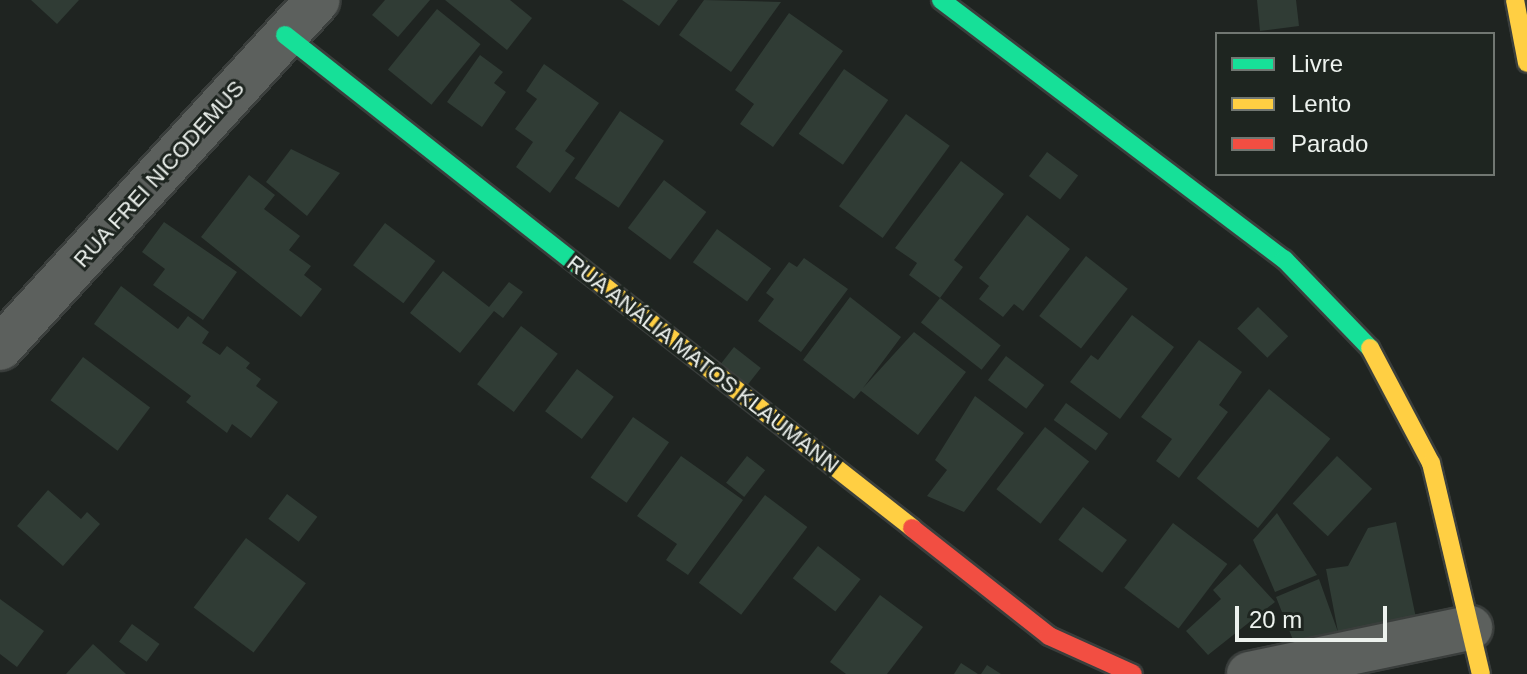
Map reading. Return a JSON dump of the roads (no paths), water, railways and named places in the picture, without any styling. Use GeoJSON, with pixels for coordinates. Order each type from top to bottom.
{"type":"FeatureCollection","features":[{"type":"Feature","properties":{"kind":"street","name":"RUA FREI NICODEMUS"},"geometry":{"type":"LineString","coordinates":[[0,348],[318,0]]}},
{"type":"Feature","properties":{"kind":"street"},"geometry":{"type":"LineString","coordinates":[[941,0],[1327,297],[1371,349],[1431,463],[1481,674]]}},
{"type":"Feature","properties":{"kind":"street"},"geometry":{"type":"LineString","coordinates":[[1515,0],[1527,63]]}},
{"type":"Feature","properties":{"kind":"street","name":"RUA ANÁLIA MATOS KLAUMANN"},"geometry":{"type":"LineString","coordinates":[[285,35],[1049,636],[1133,674]]}},
{"type":"Feature","properties":{"kind":"street"},"geometry":{"type":"LineString","coordinates":[[1249,674],[1470,628]]}}]}
